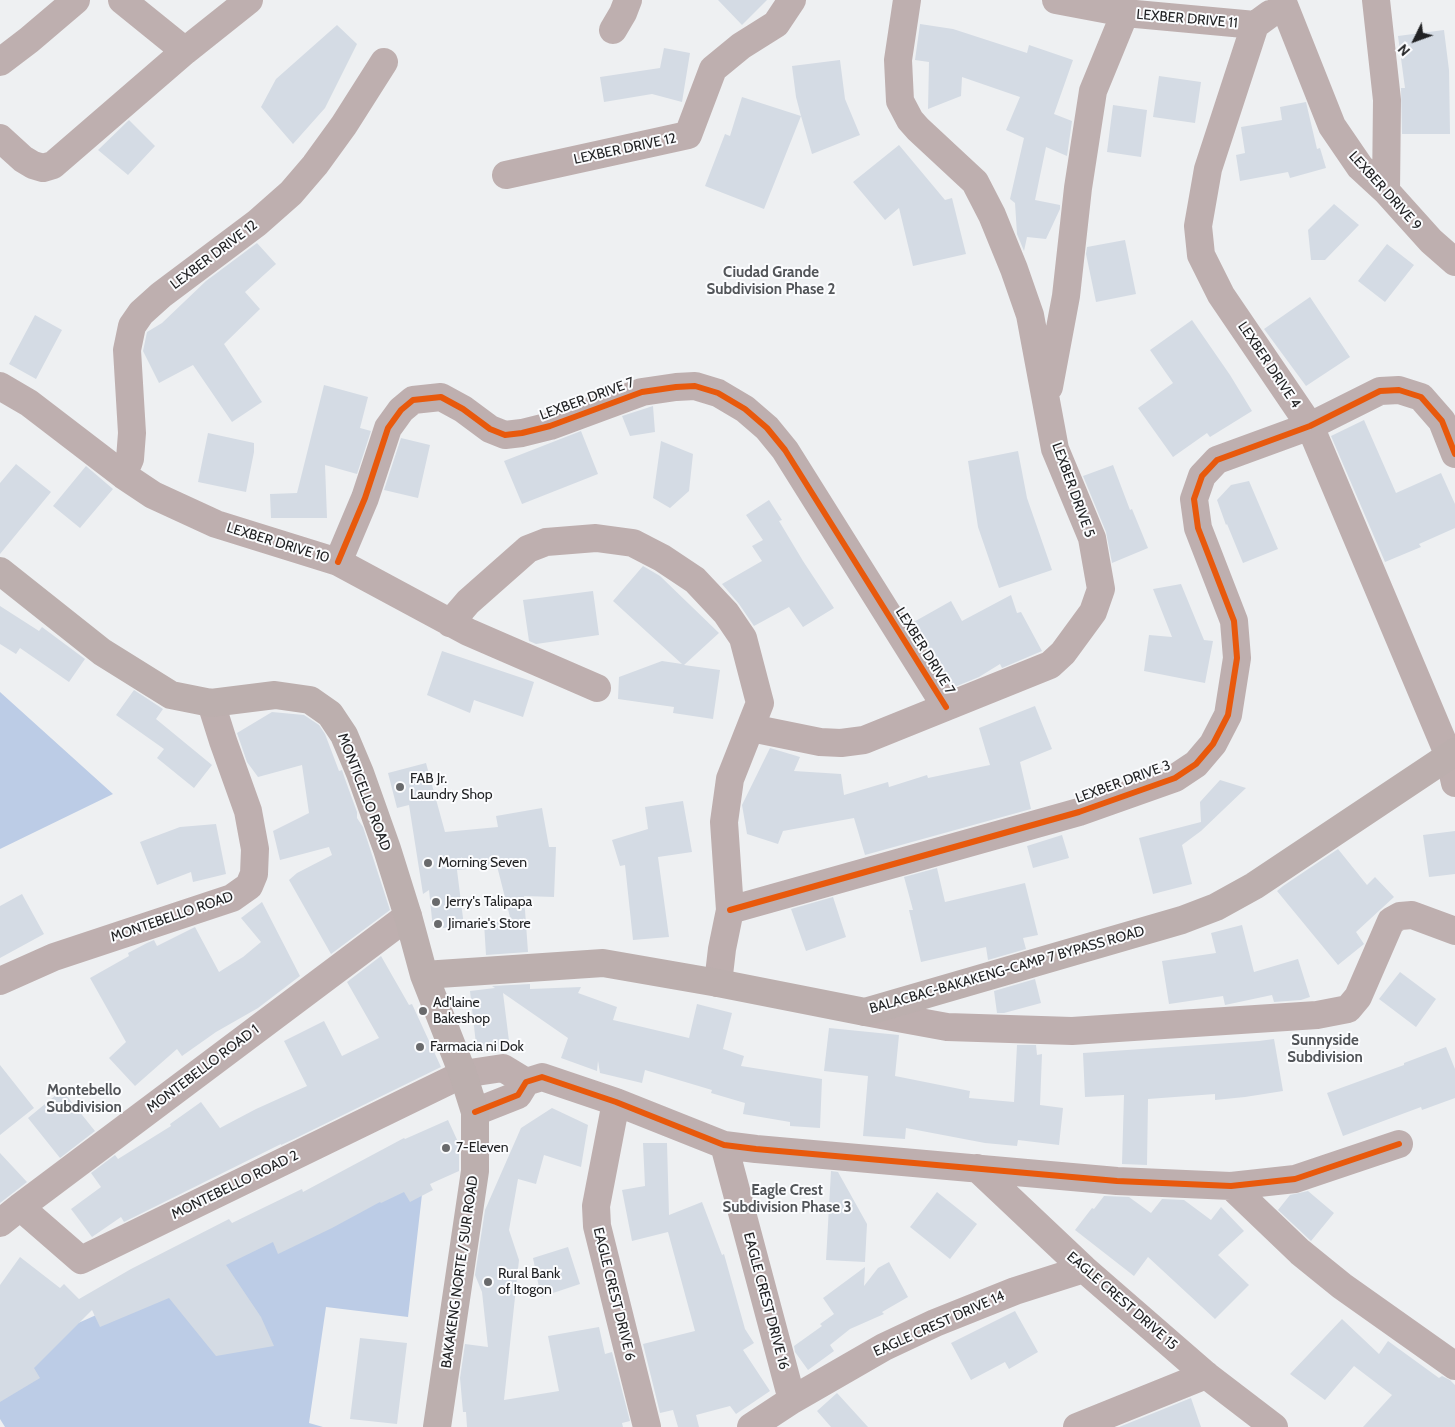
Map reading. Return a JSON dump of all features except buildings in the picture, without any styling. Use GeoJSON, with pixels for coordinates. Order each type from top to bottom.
{"type":"FeatureCollection","features":[{"type":"Feature","properties":{"kind":"main road","name":"MONTICELLO ROAD"},"geometry":{"type":"LineString","coordinates":[[0,571],[102,652],[171,695],[211,703],[275,695],[310,700],[330,714],[344,736],[360,773],[387,849],[424,975]]}},
{"type":"Feature","properties":{"kind":"main road","name":"BALACBAC-BAKAKENG-CAMP 7 BYPASS ROAD"},"geometry":{"type":"LineString","coordinates":[[424,975],[603,963],[865,1012],[1182,920],[1216,907],[1254,886],[1452,754]]}},
{"type":"Feature","properties":{"kind":"main road","name":"BAKAKENG NORTE / SUR ROAD"},"geometry":{"type":"LineString","coordinates":[[424,975],[463,1074],[475,1112],[475,1171],[437,1427]]}},
{"type":"Feature","properties":{"kind":"street"},"geometry":{"type":"LineString","coordinates":[[0,62],[76,0]]}},
{"type":"Feature","properties":{"kind":"street"},"geometry":{"type":"LineString","coordinates":[[122,0],[185,51]]}},
{"type":"Feature","properties":{"kind":"street"},"geometry":{"type":"LineString","coordinates":[[0,138],[23,159],[33,165],[43,168],[53,165],[185,51],[249,0]]}},
{"type":"Feature","properties":{"kind":"street"},"geometry":{"type":"LineString","coordinates":[[613,30],[628,0]]}},
{"type":"Feature","properties":{"kind":"street","name":"LEXBER DRIVE 12"},"geometry":{"type":"LineString","coordinates":[[506,175],[688,136],[713,69],[741,46],[776,24],[792,0]]}},
{"type":"Feature","properties":{"kind":"street","name":"LEXBER DRIVE 5"},"geometry":{"type":"LineString","coordinates":[[751,728],[820,742],[841,743],[864,740],[1050,665],[1063,653],[1093,612],[1101,589],[1092,538],[1056,450],[1030,315],[1014,269],[975,182],[918,129],[910,120],[900,101],[898,60],[907,0]]}},
{"type":"Feature","properties":{"kind":"street","name":"LEXBER DRIVE 11"},"geometry":{"type":"LineString","coordinates":[[1056,0],[1125,13],[1255,25],[1282,2]]}},
{"type":"Feature","properties":{"kind":"street"},"geometry":{"type":"LineString","coordinates":[[1376,0],[1387,100],[1386,191]]}},
{"type":"Feature","properties":{"kind":"street","name":"LEXBER DRIVE 9"},"geometry":{"type":"LineString","coordinates":[[1282,2],[1332,126],[1360,167],[1386,191],[1431,241],[1455,262]]}},
{"type":"Feature","properties":{"kind":"street","name":"LEXBER DRIVE 5"},"geometry":{"type":"LineString","coordinates":[[1046,403],[1066,296],[1078,188],[1093,90],[1125,13]]}},
{"type":"Feature","properties":{"kind":"street","name":"LEXBER DRIVE 4"},"geometry":{"type":"LineString","coordinates":[[1255,25],[1208,168],[1198,226],[1201,255],[1221,295],[1310,426],[1452,754],[1455,783]]}},
{"type":"Feature","properties":{"kind":"street","name":"LEXBER DRIVE 12"},"geometry":{"type":"LineString","coordinates":[[123,475],[130,459],[132,433],[127,350],[132,326],[141,313],[161,296],[257,223],[291,193],[315,165],[344,125],[384,62]]}},
{"type":"Feature","properties":{"kind":"street","name":"LEXBER DRIVE 10"},"geometry":{"type":"LineString","coordinates":[[0,386],[29,403],[123,475],[153,495],[216,524],[338,562],[450,623],[500,647],[597,688]]}},
{"type":"Feature","properties":{"kind":"street","name":"LEXBER DRIVE 7"},"geometry":{"type":"LineString","coordinates":[[338,562],[365,498],[388,428],[401,410],[413,400],[441,397],[463,409],[490,429],[505,435],[550,426],[642,392],[695,386],[718,393],[745,409],[766,428],[785,450],[946,707]]}},
{"type":"Feature","properties":{"kind":"street","name":"LEXBER DRIVE 3"},"geometry":{"type":"LineString","coordinates":[[730,910],[1079,812],[1175,778],[1196,764],[1213,744],[1228,715],[1237,658],[1234,621],[1198,528],[1194,499],[1202,476],[1217,460],[1310,426],[1380,391],[1399,390],[1421,397],[1442,421],[1455,454]]}},
{"type":"Feature","properties":{"kind":"street"},"geometry":{"type":"LineString","coordinates":[[450,623],[468,602],[528,549],[546,542],[596,538],[633,543],[662,558],[695,580],[726,613],[743,638],[760,703],[730,778],[724,822],[730,910],[722,949],[718,983]]}},
{"type":"Feature","properties":{"kind":"street","name":"MONTEBELLO ROAD"},"geometry":{"type":"LineString","coordinates":[[0,980],[54,957],[232,898],[248,886],[254,874],[255,849],[248,811],[222,741],[211,703]]}},
{"type":"Feature","properties":{"kind":"street"},"geometry":{"type":"LineString","coordinates":[[865,1012],[947,1027],[1072,1031],[1317,1015],[1348,1009],[1358,997],[1391,921],[1400,916],[1412,915],[1455,932]]}},
{"type":"Feature","properties":{"kind":"street","name":"MONTEBELLO ROAD 1"},"geometry":{"type":"LineString","coordinates":[[10,1215],[408,916]]}},
{"type":"Feature","properties":{"kind":"street"},"geometry":{"type":"LineString","coordinates":[[463,1074],[503,1068],[526,1082]]}},
{"type":"Feature","properties":{"kind":"street","name":"MONTEBELLO ROAD 2"},"geometry":{"type":"LineString","coordinates":[[10,1215],[81,1260],[463,1074]]}},
{"type":"Feature","properties":{"kind":"street"},"geometry":{"type":"LineString","coordinates":[[475,1112],[518,1095],[526,1082],[542,1077],[616,1102],[724,1145],[1117,1181],[1230,1186],[1295,1179],[1399,1144]]}},
{"type":"Feature","properties":{"kind":"street","name":"EAGLE CREST DRIVE 6"},"geometry":{"type":"LineString","coordinates":[[616,1102],[596,1206],[597,1226],[647,1427]]}},
{"type":"Feature","properties":{"kind":"street","name":"EAGLE CREST DRIVE 16"},"geometry":{"type":"LineString","coordinates":[[724,1145],[792,1400]]}},
{"type":"Feature","properties":{"kind":"street","name":"EAGLE CREST DRIVE 15"},"geometry":{"type":"LineString","coordinates":[[977,1168],[1084,1269],[1206,1375],[1274,1427]]}},
{"type":"Feature","properties":{"kind":"street"},"geometry":{"type":"LineString","coordinates":[[1230,1186],[1300,1252],[1342,1286],[1455,1366]]}},
{"type":"Feature","properties":{"kind":"street","name":"EAGLE CREST DRIVE 14"},"geometry":{"type":"LineString","coordinates":[[751,1427],[792,1400],[884,1347],[935,1323],[1015,1291],[1084,1269]]}},
{"type":"Feature","properties":{"kind":"street"},"geometry":{"type":"LineString","coordinates":[[1077,1427],[1206,1375]]}},
{"type":"Feature","properties":{"kind":"shaded area"},"geometry":{"type":"Polygon","coordinates":[[[0,692],[113,794],[0,849],[0,692]]]}},
{"type":"Feature","properties":{"kind":"shaded area"},"geometry":{"type":"Polygon","coordinates":[[[425,1168],[408,1317],[326,1307],[309,1423],[323,1427],[5,1427],[0,1419],[0,1358],[425,1168]]]}},
{"type":"Feature","properties":{"kind":"cycle path"},"geometry":{"type":"LineString","coordinates":[[338,562],[365,498],[388,428],[401,410],[413,400],[441,397],[463,409],[490,429],[505,435],[550,426],[642,392],[695,386],[718,393],[745,409],[767,428],[785,450],[946,707]]}},
{"type":"Feature","properties":{"kind":"cycle path"},"geometry":{"type":"LineString","coordinates":[[730,910],[1079,812],[1175,778],[1196,764],[1213,744],[1228,715],[1237,658],[1234,621],[1198,528],[1194,499],[1202,476],[1217,460],[1310,426],[1380,391],[1399,390],[1421,397],[1442,421],[1455,454]]}},
{"type":"Feature","properties":{"kind":"cycle path"},"geometry":{"type":"LineString","coordinates":[[475,1112],[518,1095],[526,1082],[542,1077],[616,1102],[724,1145],[1117,1181],[1231,1186],[1295,1179],[1399,1144]]}},
{"type":"Feature","properties":{"kind":"place","name":"FAB Jr. Laundry Shop"},"geometry":{"type":"Point","coordinates":[400,787]}},
{"type":"Feature","properties":{"kind":"place","name":"Morning Seven"},"geometry":{"type":"Point","coordinates":[428,863]}},
{"type":"Feature","properties":{"kind":"place","name":"Jerry's Talipapa"},"geometry":{"type":"Point","coordinates":[436,902]}},
{"type":"Feature","properties":{"kind":"place","name":"Jimarie's Store"},"geometry":{"type":"Point","coordinates":[438,924]}},
{"type":"Feature","properties":{"kind":"place","name":"Ad'laine Bakeshop"},"geometry":{"type":"Point","coordinates":[423,1011]}},
{"type":"Feature","properties":{"kind":"place","name":"Farmacia ni Dok"},"geometry":{"type":"Point","coordinates":[420,1047]}},
{"type":"Feature","properties":{"kind":"place","name":"7-Eleven"},"geometry":{"type":"Point","coordinates":[446,1148]}},
{"type":"Feature","properties":{"kind":"place","name":"Rural Bank of Itogon"},"geometry":{"type":"Point","coordinates":[488,1282]}},
{"type":"Feature","properties":{"kind":"district","name":"Ciudad Grande Subdivision Phase 2"},"geometry":{"type":"Point","coordinates":[771,282]}},
{"type":"Feature","properties":{"kind":"district","name":"Sunnyside Subdivision"},"geometry":{"type":"Point","coordinates":[1325,1050]}},
{"type":"Feature","properties":{"kind":"district","name":"Montebello Subdivision"},"geometry":{"type":"Point","coordinates":[84,1100]}},
{"type":"Feature","properties":{"kind":"district","name":"Eagle Crest Subdivision Phase 3"},"geometry":{"type":"Point","coordinates":[787,1200]}}]}
